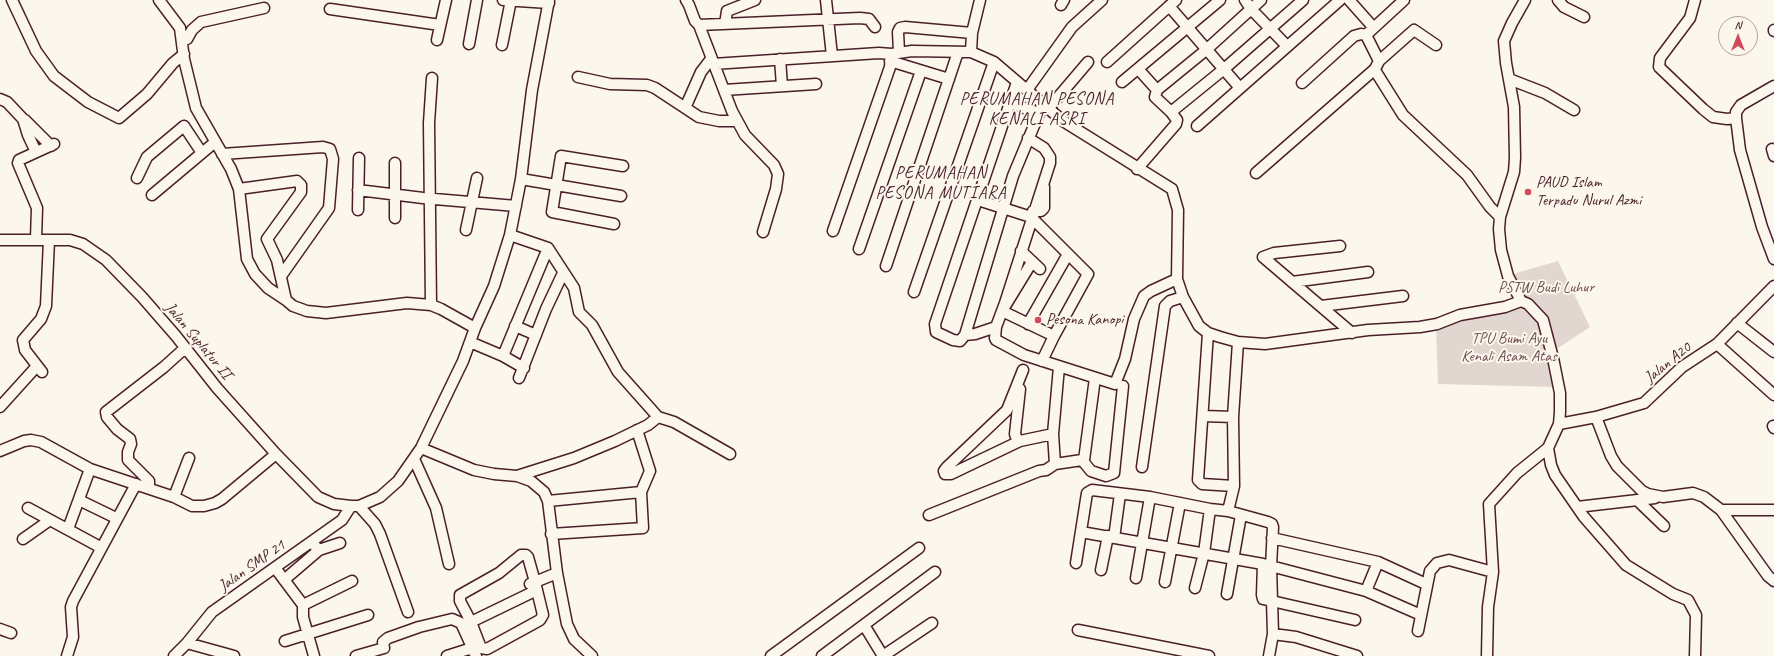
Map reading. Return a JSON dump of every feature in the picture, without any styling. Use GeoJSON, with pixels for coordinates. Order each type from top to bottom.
{"type":"FeatureCollection","features":[{"type":"Feature","properties":{"kind":"street"},"geometry":{"type":"LineString","coordinates":[[12,0],[36,51],[54,76],[88,102],[119,118],[128,112],[147,94],[173,63],[184,54]]}},
{"type":"Feature","properties":{"kind":"street"},"geometry":{"type":"LineString","coordinates":[[159,0],[180,28],[196,108],[214,143],[231,169],[239,189],[247,259],[255,274],[268,288],[293,306],[307,311],[326,313],[407,303],[431,305],[475,328]]}},
{"type":"Feature","properties":{"kind":"street"},"geometry":{"type":"LineString","coordinates":[[437,40],[446,0]]}},
{"type":"Feature","properties":{"kind":"street"},"geometry":{"type":"LineString","coordinates":[[469,44],[478,0]]}},
{"type":"Feature","properties":{"kind":"street"},"geometry":{"type":"LineString","coordinates":[[408,612],[375,524],[355,506],[380,497],[398,481],[421,448],[463,362],[475,328],[494,286],[510,235],[516,206],[521,179],[532,90],[549,1],[509,0],[502,45]]}},
{"type":"Feature","properties":{"kind":"street"},"geometry":{"type":"LineString","coordinates":[[686,0],[695,21],[699,25],[737,121],[745,135],[774,165],[778,174],[776,190],[764,232]]}},
{"type":"Feature","properties":{"kind":"street"},"geometry":{"type":"LineString","coordinates":[[725,24],[727,11],[755,0]]}},
{"type":"Feature","properties":{"kind":"street"},"geometry":{"type":"LineString","coordinates":[[826,0],[832,56]]}},
{"type":"Feature","properties":{"kind":"street"},"geometry":{"type":"LineString","coordinates":[[971,52],[972,33],[980,0]]}},
{"type":"Feature","properties":{"kind":"street"},"geometry":{"type":"LineString","coordinates":[[1027,90],[1072,28],[1102,0]]}},
{"type":"Feature","properties":{"kind":"street"},"geometry":{"type":"LineString","coordinates":[[1122,82],[1188,29],[1220,0]]}},
{"type":"Feature","properties":{"kind":"street"},"geometry":{"type":"LineString","coordinates":[[1245,0],[1270,30],[1287,46]]}},
{"type":"Feature","properties":{"kind":"street"},"geometry":{"type":"LineString","coordinates":[[1137,168],[1176,124],[1177,120],[1171,112],[1155,97],[1157,90],[1206,50],[1261,0]]}},
{"type":"Feature","properties":{"kind":"street"},"geometry":{"type":"LineString","coordinates":[[1171,112],[1270,30],[1303,0]]}},
{"type":"Feature","properties":{"kind":"street"},"geometry":{"type":"LineString","coordinates":[[1197,126],[1340,0]]}},
{"type":"Feature","properties":{"kind":"street"},"geometry":{"type":"LineString","coordinates":[[1348,0],[1373,27]]}},
{"type":"Feature","properties":{"kind":"street"},"geometry":{"type":"LineString","coordinates":[[1366,36],[1373,27],[1404,0]]}},
{"type":"Feature","properties":{"kind":"street"},"geometry":{"type":"LineString","coordinates":[[1487,656],[1488,607],[1493,572],[1489,504],[1517,473],[1548,448],[1559,424],[1560,394],[1546,330],[1542,320],[1528,304],[1521,301],[1508,276],[1503,262],[1500,243],[1500,217],[1514,172],[1514,107],[1504,42],[1512,23],[1525,0]]}},
{"type":"Feature","properties":{"kind":"street"},"geometry":{"type":"LineString","coordinates":[[1558,0],[1564,7],[1584,17]]}},
{"type":"Feature","properties":{"kind":"street"},"geometry":{"type":"LineString","coordinates":[[1695,0],[1690,18],[1660,58],[1659,67],[1703,109],[1714,116],[1727,119],[1736,118]]}},
{"type":"Feature","properties":{"kind":"street"},"geometry":{"type":"LineString","coordinates":[[1107,62],[1173,3],[1188,29],[1240,88]]}},
{"type":"Feature","properties":{"kind":"street"},"geometry":{"type":"LineString","coordinates":[[182,40],[187,39],[192,30],[201,22],[264,8]]}},
{"type":"Feature","properties":{"kind":"street"},"geometry":{"type":"LineString","coordinates":[[330,9],[440,25]]}},
{"type":"Feature","properties":{"kind":"street"},"geometry":{"type":"LineString","coordinates":[[699,25],[869,19],[875,28]]}},
{"type":"Feature","properties":{"kind":"street"},"geometry":{"type":"LineString","coordinates":[[833,231],[890,67],[900,28],[905,27],[972,33]]}},
{"type":"Feature","properties":{"kind":"street"},"geometry":{"type":"LineString","coordinates":[[1256,173],[1414,30],[1436,45]]}},
{"type":"Feature","properties":{"kind":"street"},"geometry":{"type":"LineString","coordinates":[[1302,83],[1354,36],[1361,34],[1366,36]]}},
{"type":"Feature","properties":{"kind":"street"},"geometry":{"type":"LineString","coordinates":[[1366,36],[1377,65],[1403,115],[1467,175],[1490,207],[1500,217]]}},
{"type":"Feature","properties":{"kind":"street"},"geometry":{"type":"LineString","coordinates":[[886,266],[958,52]]}},
{"type":"Feature","properties":{"kind":"street"},"geometry":{"type":"LineString","coordinates":[[685,108],[701,72],[712,61],[780,59],[879,53],[893,56],[971,52],[994,62],[1027,90],[1043,109],[1172,189],[1179,222],[1178,279],[1183,297],[1199,326],[1208,333],[1238,342],[1265,344],[1352,332],[1437,324],[1460,315],[1505,307],[1521,301]]}},
{"type":"Feature","properties":{"kind":"street"},"geometry":{"type":"LineString","coordinates":[[893,56],[921,71],[948,79]]}},
{"type":"Feature","properties":{"kind":"street"},"geometry":{"type":"LineString","coordinates":[[780,59],[782,86]]}},
{"type":"Feature","properties":{"kind":"street"},"geometry":{"type":"LineString","coordinates":[[914,292],[994,62]]}},
{"type":"Feature","properties":{"kind":"street"},"geometry":{"type":"LineString","coordinates":[[1018,82],[935,329],[936,332],[957,341],[963,339],[965,335],[1013,176],[1028,138],[1043,109],[1088,62]]}},
{"type":"Feature","properties":{"kind":"street"},"geometry":{"type":"LineString","coordinates":[[1138,70],[1157,90]]}},
{"type":"Feature","properties":{"kind":"street"},"geometry":{"type":"LineString","coordinates":[[859,249],[921,71]]}},
{"type":"Feature","properties":{"kind":"street"},"geometry":{"type":"LineString","coordinates":[[578,77],[610,84],[647,85],[669,96],[699,117],[719,121],[737,121]]}},
{"type":"Feature","properties":{"kind":"street"},"geometry":{"type":"LineString","coordinates":[[431,305],[429,123],[432,78]]}},
{"type":"Feature","properties":{"kind":"street"},"geometry":{"type":"LineString","coordinates":[[1509,79],[1545,93],[1574,110]]}},
{"type":"Feature","properties":{"kind":"street"},"geometry":{"type":"LineString","coordinates":[[724,90],[816,84]]}},
{"type":"Feature","properties":{"kind":"street"},"geometry":{"type":"LineString","coordinates":[[1774,86],[1741,105],[1736,112],[1742,157],[1762,227],[1774,259]]}},
{"type":"Feature","properties":{"kind":"street"},"geometry":{"type":"LineString","coordinates":[[0,99],[7,102],[23,119],[52,145],[19,160],[18,163],[37,208],[36,240]]}},
{"type":"Feature","properties":{"kind":"street"},"geometry":{"type":"LineString","coordinates":[[1010,103],[1043,109]]}},
{"type":"Feature","properties":{"kind":"street"},"geometry":{"type":"LineString","coordinates":[[23,119],[28,135],[36,152]]}},
{"type":"Feature","properties":{"kind":"street"},"geometry":{"type":"LineString","coordinates":[[137,178],[147,157],[184,126],[202,153]]}},
{"type":"Feature","properties":{"kind":"street"},"geometry":{"type":"LineString","coordinates":[[978,200],[1032,214],[1041,211],[1044,208],[1044,181],[1050,163],[1050,157],[1044,148],[1028,138]]}},
{"type":"Feature","properties":{"kind":"street"},"geometry":{"type":"LineString","coordinates":[[152,195],[214,143]]}},
{"type":"Feature","properties":{"kind":"street"},"geometry":{"type":"LineString","coordinates":[[222,154],[323,147],[330,149],[332,159],[329,208],[281,276]]}},
{"type":"Feature","properties":{"kind":"street"},"geometry":{"type":"LineString","coordinates":[[614,224],[552,212],[561,156],[623,166]]}},
{"type":"Feature","properties":{"kind":"street"},"geometry":{"type":"LineString","coordinates":[[358,210],[359,158]]}},
{"type":"Feature","properties":{"kind":"street"},"geometry":{"type":"LineString","coordinates":[[395,163],[395,218]]}},
{"type":"Feature","properties":{"kind":"street"},"geometry":{"type":"LineString","coordinates":[[466,230],[477,178]]}},
{"type":"Feature","properties":{"kind":"street"},"geometry":{"type":"LineString","coordinates":[[521,179],[621,196]]}},
{"type":"Feature","properties":{"kind":"street"},"geometry":{"type":"LineString","coordinates":[[239,189],[297,181],[301,185],[301,192],[267,239],[277,260],[286,300]]}},
{"type":"Feature","properties":{"kind":"street"},"geometry":{"type":"LineString","coordinates":[[358,188],[424,194],[430,198],[516,206]]}},
{"type":"Feature","properties":{"kind":"street"},"geometry":{"type":"LineString","coordinates":[[1032,214],[1002,312],[996,326],[996,340],[1024,355],[1042,362],[1119,385]]}},
{"type":"Feature","properties":{"kind":"street"},"geometry":{"type":"LineString","coordinates":[[1032,214],[1068,254],[1087,272],[1088,276],[1054,336],[1042,362]]}},
{"type":"Feature","properties":{"kind":"street"},"geometry":{"type":"LineString","coordinates":[[510,235],[548,248],[574,288],[579,312],[592,325],[618,372],[658,417],[674,422],[730,454]]}},
{"type":"Feature","properties":{"kind":"street","name":"Jalan Suplatur II"},"geometry":{"type":"LineString","coordinates":[[0,240],[70,240],[83,244],[106,260],[142,297],[217,388],[276,454],[318,497],[334,504],[355,506]]}},
{"type":"Feature","properties":{"kind":"street"},"geometry":{"type":"LineString","coordinates":[[0,407],[39,369],[25,350],[23,340],[40,319],[46,306],[49,240]]}},
{"type":"Feature","properties":{"kind":"street"},"geometry":{"type":"LineString","coordinates":[[1340,246],[1274,253],[1263,258],[1352,332]]}},
{"type":"Feature","properties":{"kind":"street"},"geometry":{"type":"LineString","coordinates":[[503,356],[548,248]]}},
{"type":"Feature","properties":{"kind":"street"},"geometry":{"type":"LineString","coordinates":[[1002,312],[1036,265],[1021,251]]}},
{"type":"Feature","properties":{"kind":"street"},"geometry":{"type":"LineString","coordinates":[[1028,324],[1068,254]]}},
{"type":"Feature","properties":{"kind":"street"},"geometry":{"type":"LineString","coordinates":[[1292,282],[1368,272]]}},
{"type":"Feature","properties":{"kind":"street"},"geometry":{"type":"LineString","coordinates":[[519,378],[546,309],[563,273]]}},
{"type":"Feature","properties":{"kind":"street"},"geometry":{"type":"LineString","coordinates":[[1095,378],[1084,460],[1091,471],[1106,476],[1114,473],[1119,385],[1134,319],[1144,296],[1151,291],[1178,279]]}},
{"type":"Feature","properties":{"kind":"street","name":"Jalan A20"},"geometry":{"type":"LineString","coordinates":[[1559,424],[1596,417],[1644,403],[1682,367],[1716,344],[1774,286]]}},
{"type":"Feature","properties":{"kind":"street"},"geometry":{"type":"LineString","coordinates":[[1321,306],[1403,296]]}},
{"type":"Feature","properties":{"kind":"street"},"geometry":{"type":"LineString","coordinates":[[1142,467],[1165,306],[1170,301],[1183,297]]}},
{"type":"Feature","properties":{"kind":"street"},"geometry":{"type":"LineString","coordinates":[[1002,312],[1054,336]]}},
{"type":"Feature","properties":{"kind":"street"},"geometry":{"type":"LineString","coordinates":[[1737,323],[1774,352]]}},
{"type":"Feature","properties":{"kind":"street"},"geometry":{"type":"LineString","coordinates":[[515,326],[536,335]]}},
{"type":"Feature","properties":{"kind":"street"},"geometry":{"type":"LineString","coordinates":[[965,335],[975,334],[996,326]]}},
{"type":"Feature","properties":{"kind":"street"},"geometry":{"type":"LineString","coordinates":[[1208,333],[1198,480],[1202,484],[1234,486]]}},
{"type":"Feature","properties":{"kind":"street"},"geometry":{"type":"LineString","coordinates":[[470,342],[503,356],[524,368]]}},
{"type":"Feature","properties":{"kind":"street"},"geometry":{"type":"LineString","coordinates":[[1228,511],[1234,486],[1233,417],[1238,342]]}},
{"type":"Feature","properties":{"kind":"street"},"geometry":{"type":"LineString","coordinates":[[1716,344],[1774,395]]}},
{"type":"Feature","properties":{"kind":"street"},"geometry":{"type":"LineString","coordinates":[[149,488],[150,482],[128,460],[128,452],[132,444],[130,439],[107,417],[106,412],[164,367],[185,348]]}},
{"type":"Feature","properties":{"kind":"street"},"geometry":{"type":"LineString","coordinates":[[1020,441],[1017,440],[1015,434],[1024,355]]}},
{"type":"Feature","properties":{"kind":"street"},"geometry":{"type":"LineString","coordinates":[[1055,464],[1053,434],[1059,367]]}},
{"type":"Feature","properties":{"kind":"street"},"geometry":{"type":"LineString","coordinates":[[1023,370],[1008,410],[947,467],[944,470],[944,474],[951,474],[1020,441],[1053,434]]}},
{"type":"Feature","properties":{"kind":"street"},"geometry":{"type":"LineString","coordinates":[[1203,416],[1233,417]]}},
{"type":"Feature","properties":{"kind":"street"},"geometry":{"type":"LineString","coordinates":[[517,476],[574,458],[637,430],[658,417]]}},
{"type":"Feature","properties":{"kind":"street"},"geometry":{"type":"LineString","coordinates":[[1596,417],[1607,449],[1617,466],[1642,491],[1648,494],[1663,497]]}},
{"type":"Feature","properties":{"kind":"street"},"geometry":{"type":"LineString","coordinates":[[551,534],[642,529],[644,526],[641,492],[650,471],[637,430]]}},
{"type":"Feature","properties":{"kind":"street"},"geometry":{"type":"LineString","coordinates":[[0,451],[24,441],[31,440],[41,442],[90,469],[149,488],[174,497],[192,506],[198,507],[215,503],[222,499],[276,454]]}},
{"type":"Feature","properties":{"kind":"street"},"geometry":{"type":"LineString","coordinates":[[421,448],[474,470],[517,476],[531,481],[544,492],[548,501],[557,573],[569,632],[592,656]]}},
{"type":"Feature","properties":{"kind":"street"},"geometry":{"type":"LineString","coordinates":[[1548,448],[1555,475],[1577,507],[1626,565],[1673,594],[1688,600],[1696,615],[1695,656]]}},
{"type":"Feature","properties":{"kind":"street"},"geometry":{"type":"LineString","coordinates":[[174,497],[189,458]]}},
{"type":"Feature","properties":{"kind":"street"},"geometry":{"type":"LineString","coordinates":[[414,459],[436,508],[449,564]]}},
{"type":"Feature","properties":{"kind":"street"},"geometry":{"type":"LineString","coordinates":[[929,515],[1039,471],[1046,470],[1055,464],[1084,460]]}},
{"type":"Feature","properties":{"kind":"street"},"geometry":{"type":"LineString","coordinates":[[68,529],[90,469]]}},
{"type":"Feature","properties":{"kind":"street"},"geometry":{"type":"LineString","coordinates":[[67,656],[73,637],[71,607],[73,601],[100,547],[136,484]]}},
{"type":"Feature","properties":{"kind":"street"},"geometry":{"type":"LineString","coordinates":[[1076,563],[1087,493],[1089,491],[1150,497],[1210,509],[1228,511],[1272,524],[1272,538],[1262,597],[1272,602],[1355,620]]}},
{"type":"Feature","properties":{"kind":"street"},"geometry":{"type":"LineString","coordinates":[[548,501],[641,492]]}},
{"type":"Feature","properties":{"kind":"street"},"geometry":{"type":"LineString","coordinates":[[1101,570],[1111,537],[1120,494]]}},
{"type":"Feature","properties":{"kind":"street"},"geometry":{"type":"LineString","coordinates":[[1577,507],[1696,494],[1721,510],[1768,576],[1774,581]]}},
{"type":"Feature","properties":{"kind":"street"},"geometry":{"type":"LineString","coordinates":[[1136,578],[1150,497]]}},
{"type":"Feature","properties":{"kind":"street"},"geometry":{"type":"LineString","coordinates":[[78,500],[116,518]]}},
{"type":"Feature","properties":{"kind":"street"},"geometry":{"type":"LineString","coordinates":[[1637,500],[1664,526]]}},
{"type":"Feature","properties":{"kind":"street"},"geometry":{"type":"LineString","coordinates":[[1165,582],[1180,503]]}},
{"type":"Feature","properties":{"kind":"street","name":"Jalan SMP 21"},"geometry":{"type":"LineString","coordinates":[[174,656],[187,643],[212,612],[276,569],[316,546],[355,506]]}},
{"type":"Feature","properties":{"kind":"street"},"geometry":{"type":"LineString","coordinates":[[28,508],[100,547]]}},
{"type":"Feature","properties":{"kind":"street"},"geometry":{"type":"LineString","coordinates":[[1195,588],[1204,553],[1210,509]]}},
{"type":"Feature","properties":{"kind":"street"},"geometry":{"type":"LineString","coordinates":[[1721,510],[1774,510]]}},
{"type":"Feature","properties":{"kind":"street"},"geometry":{"type":"LineString","coordinates":[[1227,594],[1242,515]]}},
{"type":"Feature","properties":{"kind":"street"},"geometry":{"type":"LineString","coordinates":[[23,539],[50,520]]}},
{"type":"Feature","properties":{"kind":"street"},"geometry":{"type":"LineString","coordinates":[[1081,532],[1172,547],[1267,566],[1366,591],[1421,615]]}},
{"type":"Feature","properties":{"kind":"street"},"geometry":{"type":"LineString","coordinates":[[1272,538],[1378,562],[1426,584]]}},
{"type":"Feature","properties":{"kind":"street"},"geometry":{"type":"LineString","coordinates":[[284,580],[316,546],[340,543]]}},
{"type":"Feature","properties":{"kind":"street"},"geometry":{"type":"LineString","coordinates":[[771,656],[919,548]]}},
{"type":"Feature","properties":{"kind":"street"},"geometry":{"type":"LineString","coordinates":[[523,554],[528,557],[543,617],[487,649],[482,648],[471,622],[460,601],[460,595],[499,573],[517,557],[523,554]]}},
{"type":"Feature","properties":{"kind":"street"},"geometry":{"type":"LineString","coordinates":[[1418,631],[1426,584],[1430,571],[1441,561],[1449,560],[1493,572]]}},
{"type":"Feature","properties":{"kind":"street"},"geometry":{"type":"LineString","coordinates":[[1366,591],[1378,562]]}},
{"type":"Feature","properties":{"kind":"street"},"geometry":{"type":"LineString","coordinates":[[276,569],[302,605],[303,617],[314,656]]}},
{"type":"Feature","properties":{"kind":"street"},"geometry":{"type":"LineString","coordinates":[[822,656],[935,572]]}},
{"type":"Feature","properties":{"kind":"street"},"geometry":{"type":"LineString","coordinates":[[471,622],[521,597],[529,586],[536,586],[557,573]]}},
{"type":"Feature","properties":{"kind":"street"},"geometry":{"type":"LineString","coordinates":[[302,605],[352,581]]}},
{"type":"Feature","properties":{"kind":"street"},"geometry":{"type":"LineString","coordinates":[[1269,656],[1273,634],[1272,602]]}},
{"type":"Feature","properties":{"kind":"street"},"geometry":{"type":"LineString","coordinates":[[285,641],[368,615]]}},
{"type":"Feature","properties":{"kind":"street"},"geometry":{"type":"LineString","coordinates":[[356,656],[385,652],[383,642],[388,638],[419,627],[452,619],[461,623],[474,652],[447,656]]}},
{"type":"Feature","properties":{"kind":"street"},"geometry":{"type":"LineString","coordinates":[[864,625],[883,656],[932,623]]}},
{"type":"Feature","properties":{"kind":"street"},"geometry":{"type":"LineString","coordinates":[[0,629],[11,633]]}},
{"type":"Feature","properties":{"kind":"street"},"geometry":{"type":"LineString","coordinates":[[1078,630],[1209,656]]}},
{"type":"Feature","properties":{"kind":"street"},"geometry":{"type":"LineString","coordinates":[[1273,634],[1296,637],[1357,656]]}},
{"type":"Feature","properties":{"kind":"street"},"geometry":{"type":"LineString","coordinates":[[187,643],[233,656]]}},
{"type":"Feature","properties":{"kind":"green space","name":"PSTW Budi Luhur"},"geometry":{"type":"Polygon","coordinates":[[[1558,261],[1590,327],[1555,350],[1546,319],[1525,297],[1513,274],[1558,261]]]}},
{"type":"Feature","properties":{"kind":"green space","name":"TPU Bumi Ayu Kenali Asam Atas"},"geometry":{"type":"Polygon","coordinates":[[[1526,305],[1543,331],[1554,387],[1438,384],[1436,328],[1526,305]]]}},
{"type":"Feature","properties":{"kind":"place","name":"PAUD Islam Terpadu Nurul Azmi"},"geometry":{"type":"Point","coordinates":[1528,192]}},
{"type":"Feature","properties":{"kind":"place","name":"Pesona Kanopi"},"geometry":{"type":"Point","coordinates":[1038,320]}},
{"type":"Feature","properties":{"kind":"district","name":"PERUMAHAN PESONA KENALI ASRI"},"geometry":{"type":"Point","coordinates":[1037,110]}},
{"type":"Feature","properties":{"kind":"district","name":"PERUMAHAN PESONA MUTIARA"},"geometry":{"type":"Point","coordinates":[941,184]}}]}
